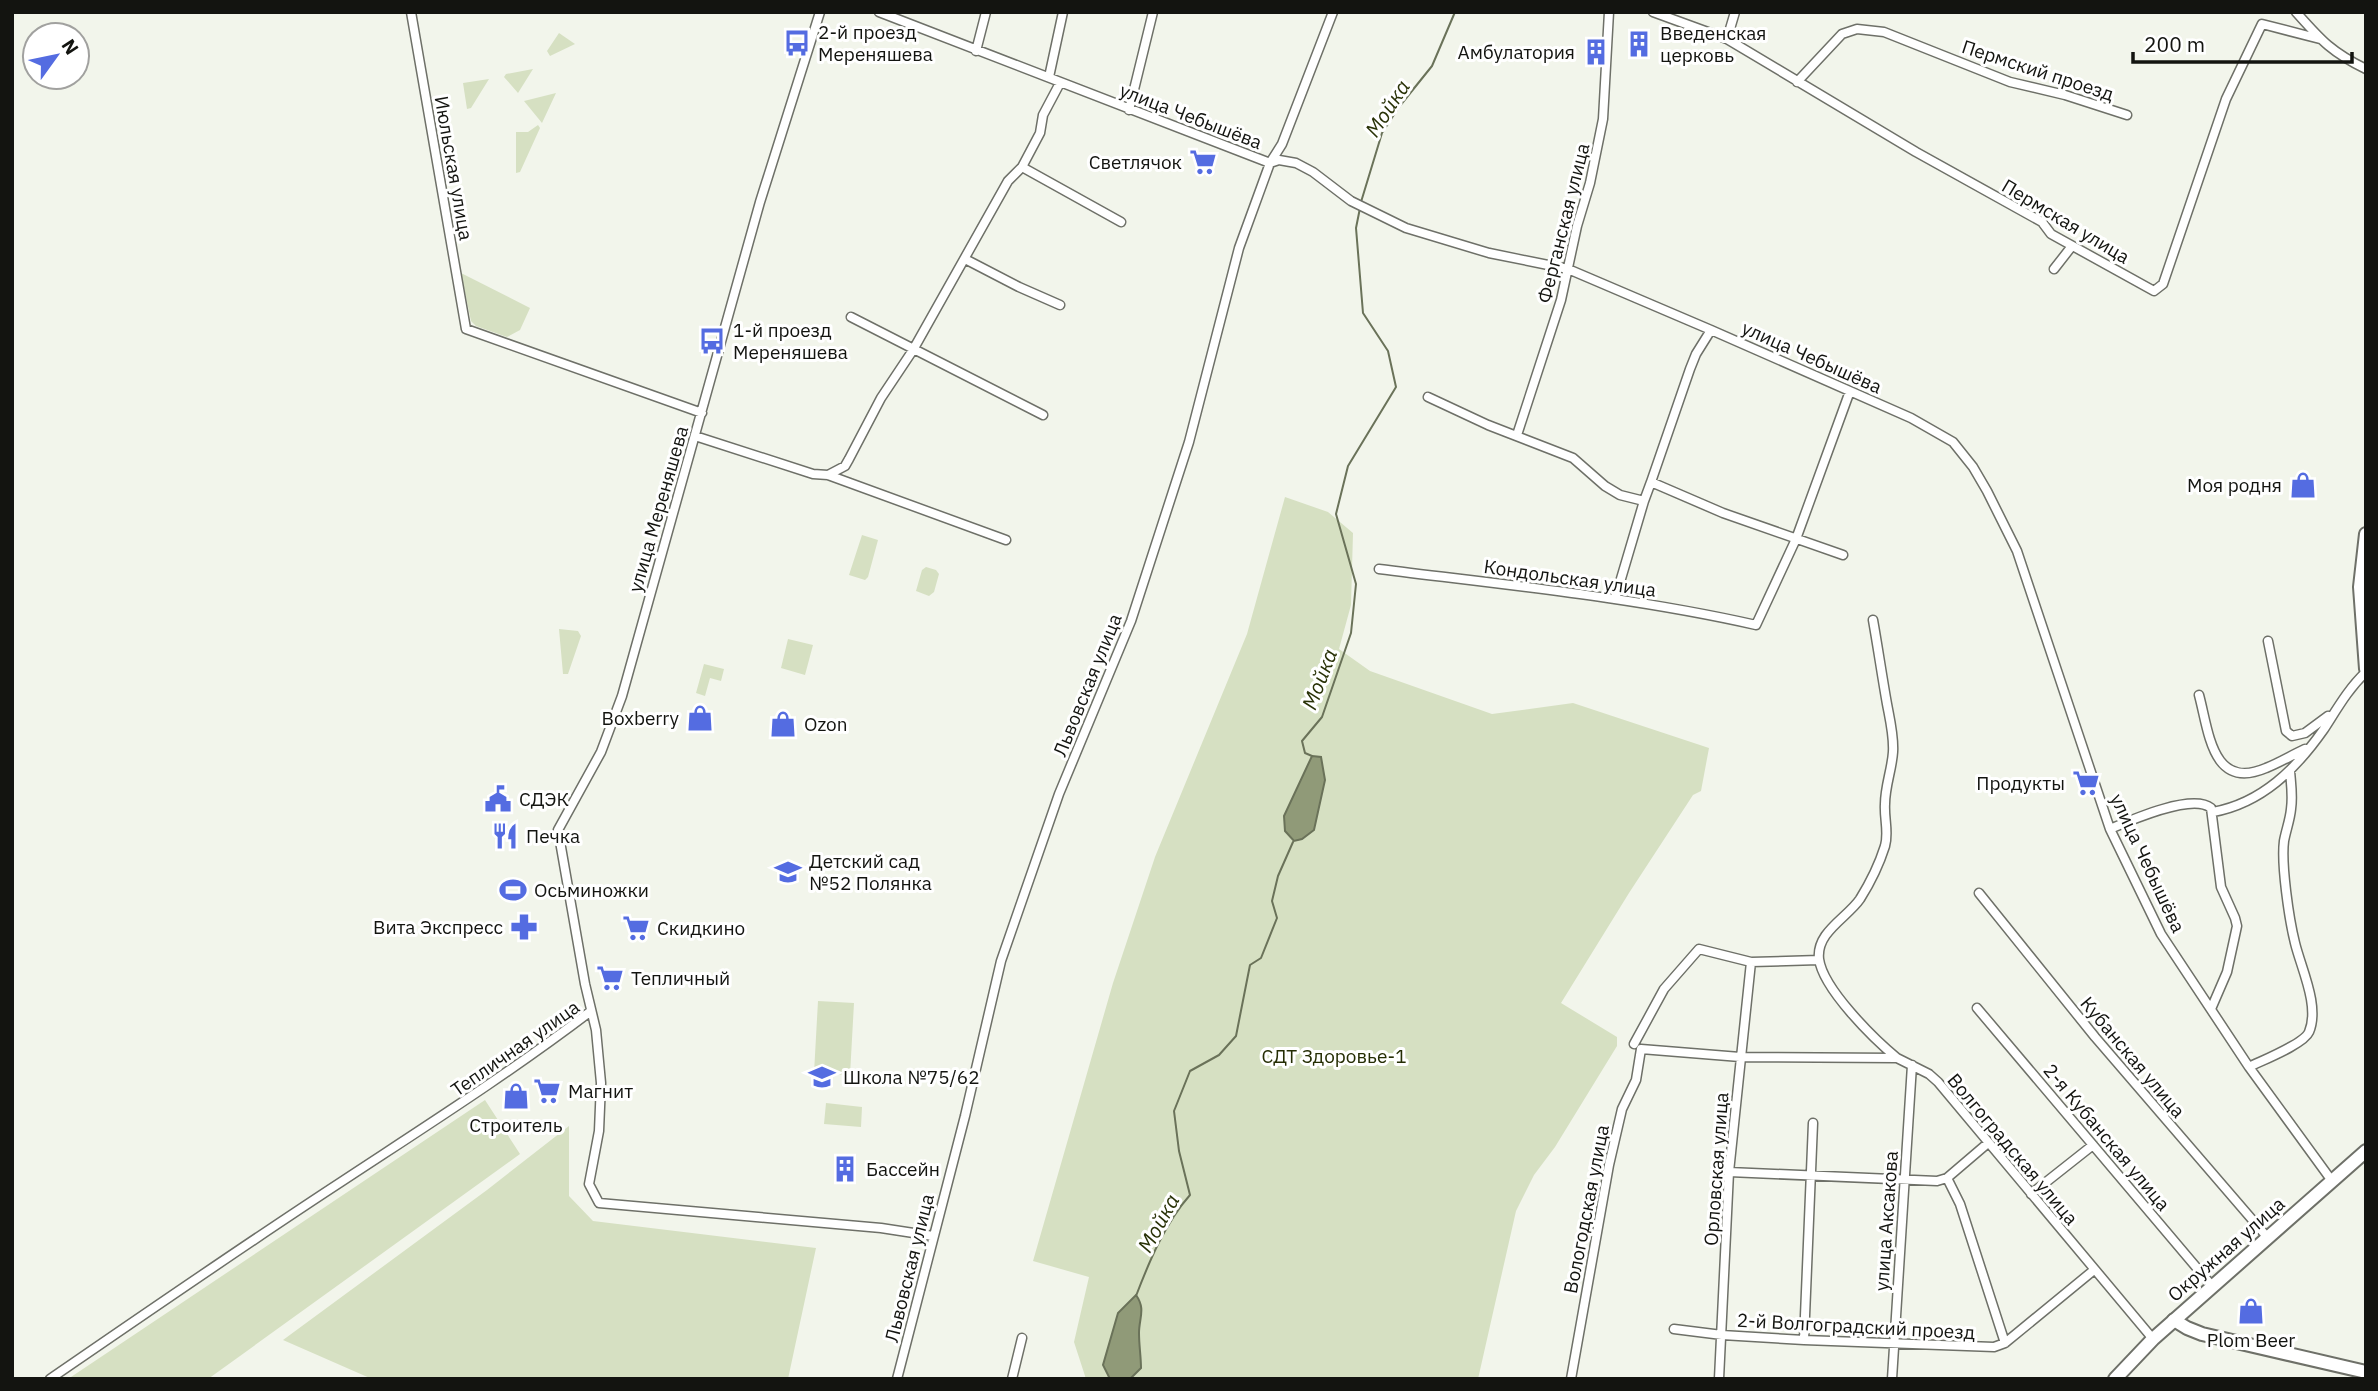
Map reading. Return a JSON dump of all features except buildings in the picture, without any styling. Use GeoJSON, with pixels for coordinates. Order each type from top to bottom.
{"type":"FeatureCollection","features":[{"type":"Feature","properties":{"kind":"main road"},"geometry":{"type":"LineString","coordinates":[[2366,534],[2360,587],[2366,671]]}},
{"type":"Feature","properties":{"kind":"main road","name":"Окружная улица"},"geometry":{"type":"LineString","coordinates":[[2115,1379],[2152,1339],[2366,1151]]}},
{"type":"Feature","properties":{"kind":"main road"},"geometry":{"type":"LineString","coordinates":[[2174,1320],[2202,1334],[2366,1372]]}},
{"type":"Feature","properties":{"kind":"street","name":"Июльская улица"},"geometry":{"type":"LineString","coordinates":[[411,12],[466,329],[702,412]]}},
{"type":"Feature","properties":{"kind":"street","name":"улица Мереняшева"},"geometry":{"type":"LineString","coordinates":[[592,1011],[558,831],[601,752],[614,719],[760,202],[820,12]]}},
{"type":"Feature","properties":{"kind":"street","name":"улица Чебышёва"},"geometry":{"type":"LineString","coordinates":[[879,12],[1270,163],[1279,160],[1296,163],[1313,172],[1351,201],[1406,228],[1489,253],[1568,269],[1911,418],[1953,442],[1973,467],[2017,551],[2110,828],[2161,934],[2249,1067],[2332,1181]]}},
{"type":"Feature","properties":{"kind":"street"},"geometry":{"type":"LineString","coordinates":[[976,51],[986,12]]}},
{"type":"Feature","properties":{"kind":"street"},"geometry":{"type":"LineString","coordinates":[[1049,77],[1063,12]]}},
{"type":"Feature","properties":{"kind":"street"},"geometry":{"type":"LineString","coordinates":[[1129,110],[1153,12]]}},
{"type":"Feature","properties":{"kind":"street","name":"Львовская улица"},"geometry":{"type":"LineString","coordinates":[[897,1379],[965,1116],[1001,961],[1059,794],[1131,621],[1146,577],[1189,442],[1239,248],[1270,163],[1282,144],[1333,12]]}},
{"type":"Feature","properties":{"kind":"street","name":"Ферганская улица"},"geometry":{"type":"LineString","coordinates":[[1517,435],[1561,300],[1577,226],[1590,183],[1603,119],[1609,12]]}},
{"type":"Feature","properties":{"kind":"street","name":"Пермская улица"},"geometry":{"type":"LineString","coordinates":[[1653,12],[1727,39],[2042,222],[2051,234],[2154,291],[2163,284],[2226,99],[2262,24],[2320,39]]}},
{"type":"Feature","properties":{"kind":"street"},"geometry":{"type":"LineString","coordinates":[[1727,39],[1735,12]]}},
{"type":"Feature","properties":{"kind":"street"},"geometry":{"type":"LineString","coordinates":[[2296,12],[2320,39],[2343,58],[2366,69]]}},
{"type":"Feature","properties":{"kind":"street","name":"Пермский проезд"},"geometry":{"type":"LineString","coordinates":[[1797,82],[1842,34],[1866,28],[1894,35],[2010,82],[2127,115]]}},
{"type":"Feature","properties":{"kind":"street"},"geometry":{"type":"LineString","coordinates":[[828,475],[845,466],[881,398],[913,349],[1008,181],[1021,167],[1040,133],[1043,115],[1060,83]]}},
{"type":"Feature","properties":{"kind":"street"},"geometry":{"type":"LineString","coordinates":[[1021,167],[1121,222]]}},
{"type":"Feature","properties":{"kind":"street"},"geometry":{"type":"LineString","coordinates":[[2054,269],[2073,246]]}},
{"type":"Feature","properties":{"kind":"street"},"geometry":{"type":"LineString","coordinates":[[965,258],[1060,305]]}},
{"type":"Feature","properties":{"kind":"street"},"geometry":{"type":"LineString","coordinates":[[851,317],[1043,415]]}},
{"type":"Feature","properties":{"kind":"street"},"geometry":{"type":"LineString","coordinates":[[1615,599],[1644,501],[1690,369],[1711,330]]}},
{"type":"Feature","properties":{"kind":"street"},"geometry":{"type":"LineString","coordinates":[[1796,539],[1850,391]]}},
{"type":"Feature","properties":{"kind":"street"},"geometry":{"type":"LineString","coordinates":[[1428,397],[1488,425],[1573,458],[1605,486],[1620,495],[1644,501]]}},
{"type":"Feature","properties":{"kind":"street"},"geometry":{"type":"LineString","coordinates":[[695,436],[813,474],[828,475],[1006,540]]}},
{"type":"Feature","properties":{"kind":"street"},"geometry":{"type":"LineString","coordinates":[[1651,482],[1723,513],[1843,555]]}},
{"type":"Feature","properties":{"kind":"street","name":"Кондольская улица"},"geometry":{"type":"LineString","coordinates":[[1379,569],[1615,599],[1756,625],[1796,539]]}},
{"type":"Feature","properties":{"kind":"street"},"geometry":{"type":"LineString","coordinates":[[1873,620],[1892,733],[1893,753],[1885,803],[1887,835],[1881,856],[1865,890],[1850,912],[1821,943],[1819,960],[1847,1008],[1897,1058]]}},
{"type":"Feature","properties":{"kind":"street"},"geometry":{"type":"LineString","coordinates":[[2268,641],[2286,731],[2292,736],[2305,733],[2333,712]]}},
{"type":"Feature","properties":{"kind":"street"},"geometry":{"type":"LineString","coordinates":[[2213,812],[2239,805],[2266,792],[2291,771],[2324,729],[2351,686],[2366,671]]}},
{"type":"Feature","properties":{"kind":"street"},"geometry":{"type":"LineString","coordinates":[[2199,695],[2216,754],[2230,772],[2239,774],[2264,769],[2308,748]]}},
{"type":"Feature","properties":{"kind":"street"},"geometry":{"type":"LineString","coordinates":[[2249,1067],[2299,1043],[2310,1030],[2311,1001],[2295,944],[2284,864],[2284,841],[2292,805],[2291,771]]}},
{"type":"Feature","properties":{"kind":"street"},"geometry":{"type":"LineString","coordinates":[[2110,828],[2163,808],[2204,803],[2213,812],[2221,887],[2237,926],[2227,972],[2211,1009]]}},
{"type":"Feature","properties":{"kind":"street","name":"Кубанская улица"},"geometry":{"type":"LineString","coordinates":[[1979,892],[2103,1047],[2268,1238]]}},
{"type":"Feature","properties":{"kind":"street","name":"Вологодская улица"},"geometry":{"type":"LineString","coordinates":[[1571,1379],[1609,1165],[1622,1109],[1636,1080],[1637,1047],[1664,989],[1699,949],[1751,962]]}},
{"type":"Feature","properties":{"kind":"street"},"geometry":{"type":"LineString","coordinates":[[1751,962],[1819,960]]}},
{"type":"Feature","properties":{"kind":"street","name":"Орловская улица"},"geometry":{"type":"LineString","coordinates":[[1720,1379],[1729,1172],[1751,962]]}},
{"type":"Feature","properties":{"kind":"street","name":"2-я Кубанская улица"},"geometry":{"type":"LineString","coordinates":[[1977,1009],[2046,1087],[2213,1287]]}},
{"type":"Feature","properties":{"kind":"street","name":"Тепличная улица"},"geometry":{"type":"LineString","coordinates":[[50,1379],[479,1092],[592,1011],[601,1083],[598,1131],[589,1184],[599,1203],[869,1227],[933,1236]]}},
{"type":"Feature","properties":{"kind":"street","name":"Волгоградская улица"},"geometry":{"type":"LineString","coordinates":[[1637,1047],[1740,1057],[1897,1058],[1929,1074],[2152,1339]]}},
{"type":"Feature","properties":{"kind":"street","name":"улица Аксакова"},"geometry":{"type":"LineString","coordinates":[[1892,1379],[1912,1065]]}},
{"type":"Feature","properties":{"kind":"street"},"geometry":{"type":"LineString","coordinates":[[1804,1340],[1813,1123]]}},
{"type":"Feature","properties":{"kind":"street"},"geometry":{"type":"LineString","coordinates":[[1729,1172],[1931,1182],[1947,1178],[1988,1143]]}},
{"type":"Feature","properties":{"kind":"street"},"geometry":{"type":"LineString","coordinates":[[2031,1194],[2093,1145]]}},
{"type":"Feature","properties":{"kind":"street"},"geometry":{"type":"LineString","coordinates":[[1947,1178],[1961,1204],[2005,1343],[2094,1270]]}},
{"type":"Feature","properties":{"kind":"street","name":"2-й Волгоградский проезд"},"geometry":{"type":"LineString","coordinates":[[1674,1329],[1804,1340],[1987,1348],[2005,1343]]}},
{"type":"Feature","properties":{"kind":"street"},"geometry":{"type":"LineString","coordinates":[[1012,1379],[1022,1338]]}},
{"type":"Feature","properties":{"kind":"green space"},"geometry":{"type":"Polygon","coordinates":[[[559,33],[575,44],[550,56],[547,51],[559,33]]]}},
{"type":"Feature","properties":{"kind":"green space"},"geometry":{"type":"Polygon","coordinates":[[[533,69],[518,93],[504,77],[506,74],[533,69]]]}},
{"type":"Feature","properties":{"kind":"green space"},"geometry":{"type":"Polygon","coordinates":[[[489,79],[471,108],[467,109],[463,83],[489,79]]]}},
{"type":"Feature","properties":{"kind":"green space"},"geometry":{"type":"Polygon","coordinates":[[[556,93],[542,123],[524,101],[556,93]]]}},
{"type":"Feature","properties":{"kind":"green space"},"geometry":{"type":"Polygon","coordinates":[[[538,125],[540,128],[520,172],[516,173],[516,132],[528,132],[538,125]]]}},
{"type":"Feature","properties":{"kind":"green space"},"geometry":{"type":"Polygon","coordinates":[[[461,273],[530,308],[520,330],[507,337],[476,326],[471,321],[461,273]]]}},
{"type":"Feature","properties":{"kind":"green space","name":"СДТ Здоровье-1"},"geometry":{"type":"Polygon","coordinates":[[[1285,497],[1328,512],[1353,533],[1351,605],[1339,649],[1370,671],[1492,714],[1573,703],[1709,748],[1701,791],[1693,795],[1561,1003],[1617,1037],[1617,1046],[1555,1147],[1534,1175],[1516,1211],[1478,1379],[1086,1379],[1074,1342],[1089,1277],[1033,1261],[1113,983],[1155,857],[1247,634],[1285,497]]]}},
{"type":"Feature","properties":{"kind":"green space"},"geometry":{"type":"Polygon","coordinates":[[[862,535],[878,540],[865,580],[849,575],[862,535]]]}},
{"type":"Feature","properties":{"kind":"green space"},"geometry":{"type":"Polygon","coordinates":[[[926,567],[939,574],[934,592],[929,596],[916,591],[922,570],[926,567]]]}},
{"type":"Feature","properties":{"kind":"green space"},"geometry":{"type":"Polygon","coordinates":[[[559,629],[578,631],[581,636],[568,674],[563,674],[559,629]]]}},
{"type":"Feature","properties":{"kind":"green space"},"geometry":{"type":"Polygon","coordinates":[[[788,639],[813,645],[805,675],[781,668],[788,639]]]}},
{"type":"Feature","properties":{"kind":"green space"},"geometry":{"type":"Polygon","coordinates":[[[704,664],[724,669],[721,681],[710,678],[705,696],[696,693],[704,664]]]}},
{"type":"Feature","properties":{"kind":"green space"},"geometry":{"type":"Polygon","coordinates":[[[818,1001],[854,1003],[850,1075],[814,1073],[818,1001]]]}},
{"type":"Feature","properties":{"kind":"green space"},"geometry":{"type":"Polygon","coordinates":[[[485,1100],[520,1154],[208,1379],[68,1379],[485,1100]]]}},
{"type":"Feature","properties":{"kind":"green space"},"geometry":{"type":"Polygon","coordinates":[[[826,1103],[862,1107],[861,1127],[824,1124],[826,1103]]]}},
{"type":"Feature","properties":{"kind":"green space"},"geometry":{"type":"Polygon","coordinates":[[[569,1126],[569,1196],[593,1221],[816,1248],[788,1379],[372,1379],[283,1340],[487,1190],[569,1126]]]}},
{"type":"Feature","properties":{"kind":"shaded area"},"geometry":{"type":"Polygon","coordinates":[[[1312,756],[1321,757],[1325,780],[1314,830],[1302,839],[1294,841],[1285,831],[1284,816],[1312,756]]]}},
{"type":"Feature","properties":{"kind":"shaded area"},"geometry":{"type":"Polygon","coordinates":[[[1136,1295],[1141,1309],[1141,1368],[1130,1379],[1110,1379],[1103,1365],[1118,1313],[1136,1295]]]}},
{"type":"Feature","properties":{"kind":"waterway","name":"Мойка"},"geometry":{"type":"LineString","coordinates":[[1361,202],[1382,133],[1432,66],[1455,12]]}},
{"type":"Feature","properties":{"kind":"waterway","name":"Мойка"},"geometry":{"type":"LineString","coordinates":[[1312,756],[1305,753],[1302,741],[1322,717],[1351,633],[1356,584],[1336,514],[1348,466],[1396,387],[1388,351],[1363,313],[1356,228],[1360,208]]}},
{"type":"Feature","properties":{"kind":"waterway","name":"Мойка"},"geometry":{"type":"LineString","coordinates":[[1136,1296],[1165,1230],[1190,1195],[1179,1151],[1174,1111],[1190,1071],[1219,1055],[1236,1036],[1250,965],[1261,958],[1277,918],[1272,901],[1278,876],[1293,842]]}},
{"type":"Feature","properties":{"kind":"place","name":"2-й проезд Мереняшева"},"geometry":{"type":"Point","coordinates":[797,43]}},
{"type":"Feature","properties":{"kind":"place","name":"Введенская церковь"},"geometry":{"type":"Point","coordinates":[1639,44]}},
{"type":"Feature","properties":{"kind":"place","name":"Амбулатория"},"geometry":{"type":"Point","coordinates":[1596,52]}},
{"type":"Feature","properties":{"kind":"place","name":"Светлячок"},"geometry":{"type":"Point","coordinates":[1203,162]}},
{"type":"Feature","properties":{"kind":"place","name":"1-й проезд Мереняшева"},"geometry":{"type":"Point","coordinates":[712,341]}},
{"type":"Feature","properties":{"kind":"place","name":"Моя родня"},"geometry":{"type":"Point","coordinates":[2303,485]}},
{"type":"Feature","properties":{"kind":"place","name":"Boxberry"},"geometry":{"type":"Point","coordinates":[700,718]}},
{"type":"Feature","properties":{"kind":"place","name":"Ozon"},"geometry":{"type":"Point","coordinates":[783,724]}},
{"type":"Feature","properties":{"kind":"place","name":"Продукты"},"geometry":{"type":"Point","coordinates":[2086,783]}},
{"type":"Feature","properties":{"kind":"place","name":"СДЭК"},"geometry":{"type":"Point","coordinates":[498,799]}},
{"type":"Feature","properties":{"kind":"place","name":"Печка"},"geometry":{"type":"Point","coordinates":[505,836]}},
{"type":"Feature","properties":{"kind":"place","name":"Детский сад №52 Полянка"},"geometry":{"type":"Point","coordinates":[788,872]}},
{"type":"Feature","properties":{"kind":"place","name":"Осьминожки"},"geometry":{"type":"Point","coordinates":[513,890]}},
{"type":"Feature","properties":{"kind":"place","name":"Вита Экспресс"},"geometry":{"type":"Point","coordinates":[524,927]}},
{"type":"Feature","properties":{"kind":"place","name":"Скидкино"},"geometry":{"type":"Point","coordinates":[636,928]}},
{"type":"Feature","properties":{"kind":"place","name":"Тепличный"},"geometry":{"type":"Point","coordinates":[610,978]}},
{"type":"Feature","properties":{"kind":"place","name":"Школа №75/62"},"geometry":{"type":"Point","coordinates":[822,1077]}},
{"type":"Feature","properties":{"kind":"place","name":"Магнит"},"geometry":{"type":"Point","coordinates":[547,1091]}},
{"type":"Feature","properties":{"kind":"place","name":"Строитель"},"geometry":{"type":"Point","coordinates":[516,1096]}},
{"type":"Feature","properties":{"kind":"place","name":"Бассейн"},"geometry":{"type":"Point","coordinates":[845,1169]}},
{"type":"Feature","properties":{"kind":"place","name":"Plom Beer"},"geometry":{"type":"Point","coordinates":[2251,1311]}}]}
